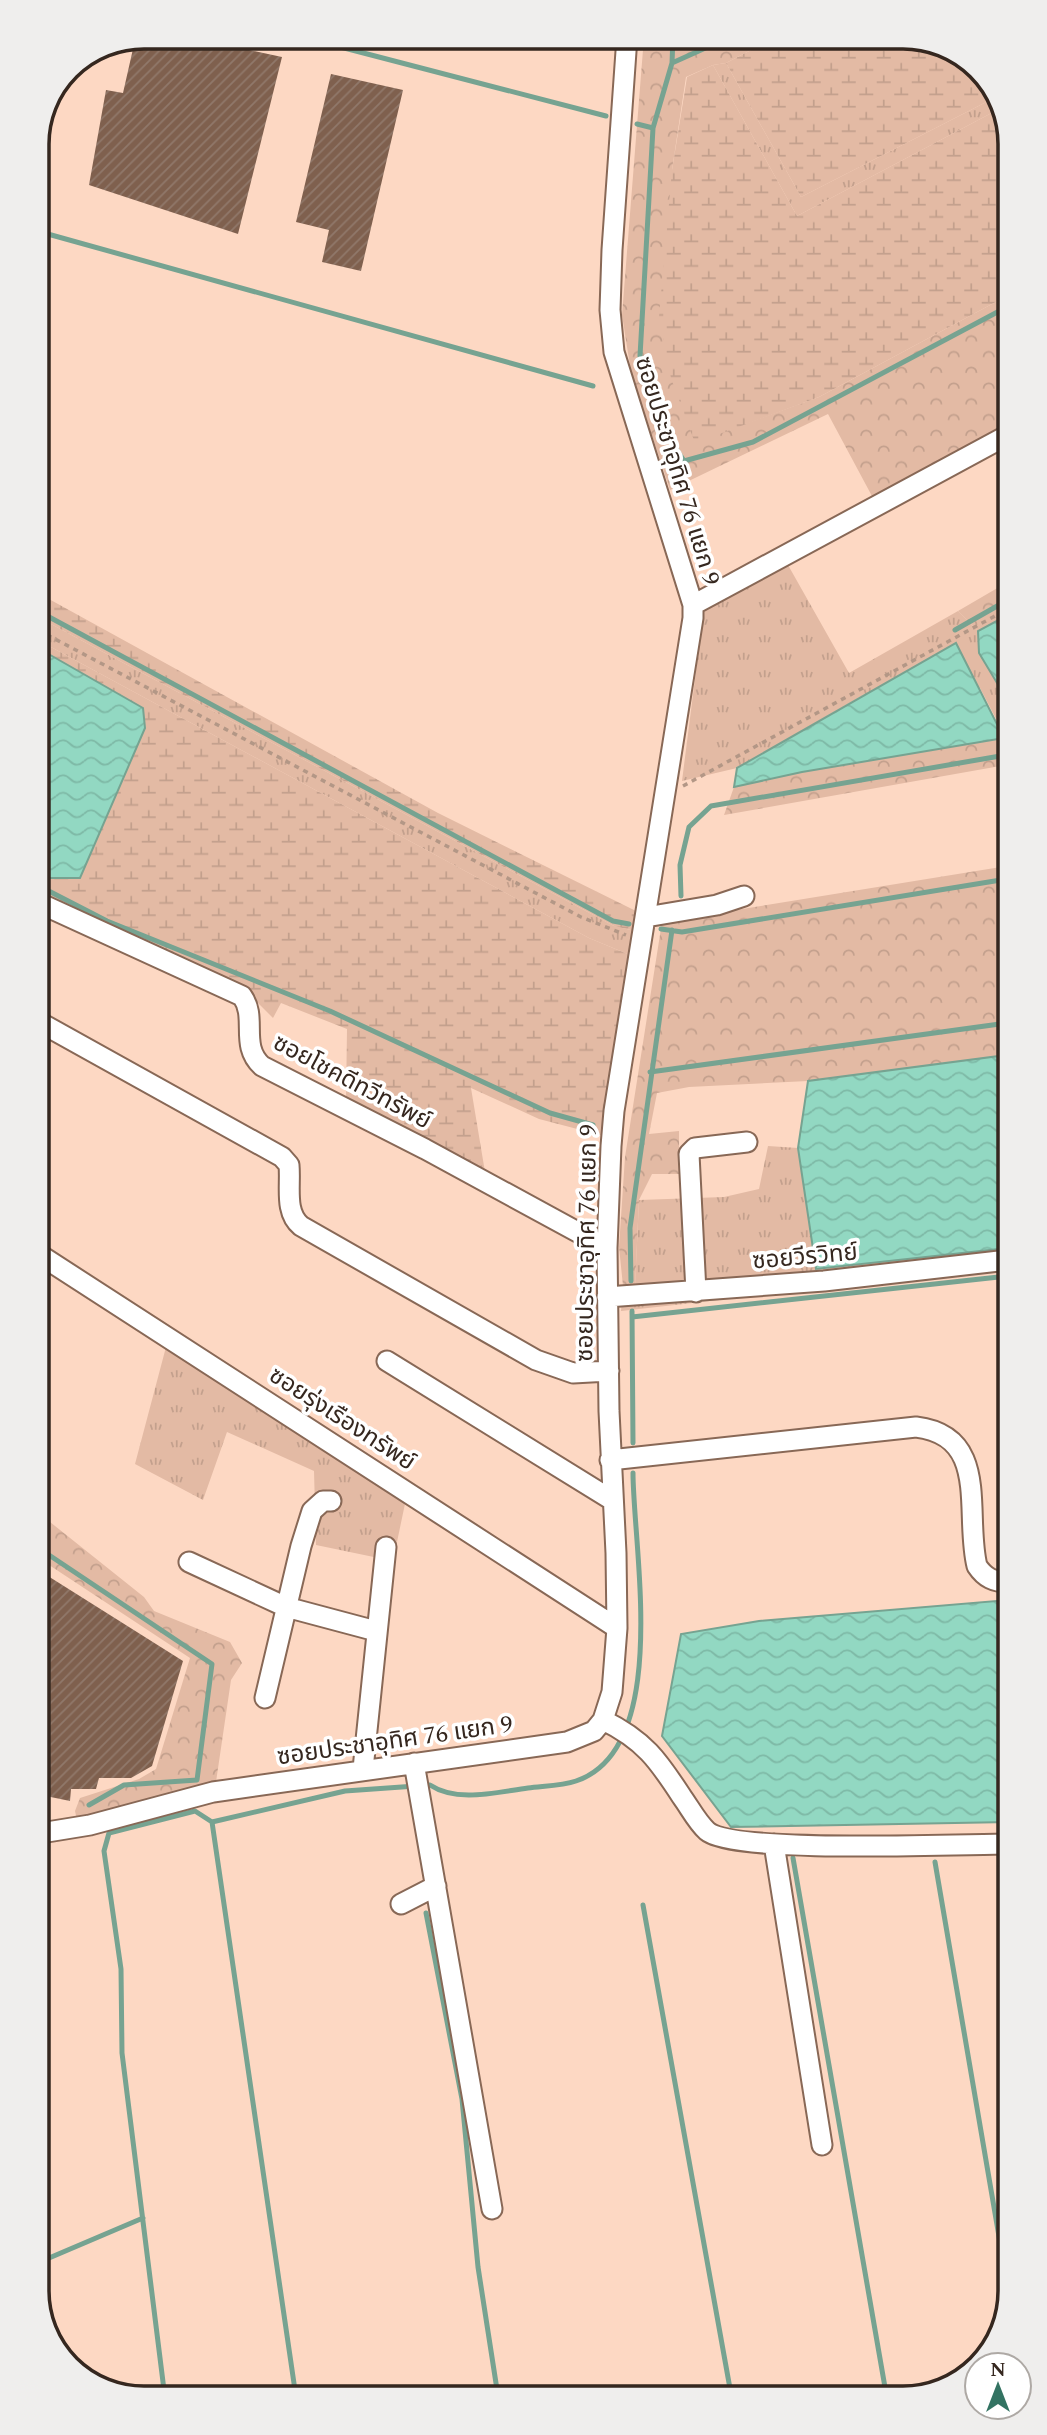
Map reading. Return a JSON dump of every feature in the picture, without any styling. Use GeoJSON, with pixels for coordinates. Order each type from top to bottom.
{"type":"FeatureCollection","features":[{"type":"Feature","properties":{"kind":"street","name":"ซอยประชาอุทิศ 76 แยก 9"},"geometry":{"type":"LineString","coordinates":[[49,1832],[90,1825],[213,1792],[567,1742],[594,1731],[603,1720],[612,1692],[617,1628],[607,1297],[614,1111],[691,636],[693,605],[614,352],[610,310],[612,250],[626,49]]}},
{"type":"Feature","properties":{"kind":"street"},"geometry":{"type":"LineString","coordinates":[[693,605],[998,440]]}},
{"type":"Feature","properties":{"kind":"street"},"geometry":{"type":"LineString","coordinates":[[646,917],[717,905],[744,896]]}},
{"type":"Feature","properties":{"kind":"street","name":"ซอยโชคดีทวีทรัพย์"},"geometry":{"type":"LineString","coordinates":[[49,908],[242,996],[249,1006],[248,1044],[253,1058],[262,1066],[425,1149],[607,1248]]}},
{"type":"Feature","properties":{"kind":"street"},"geometry":{"type":"LineString","coordinates":[[49,1028],[282,1157],[289,1165],[290,1211],[293,1219],[301,1226],[536,1360],[573,1373],[609,1371]]}},
{"type":"Feature","properties":{"kind":"street"},"geometry":{"type":"LineString","coordinates":[[696,1292],[689,1153],[695,1148],[747,1142]]}},
{"type":"Feature","properties":{"kind":"street","name":"ซอยวีรวิทย์"},"geometry":{"type":"LineString","coordinates":[[607,1297],[824,1281],[998,1260]]}},
{"type":"Feature","properties":{"kind":"street","name":"ซอยรุ่งเรืองทรัพย์"},"geometry":{"type":"LineString","coordinates":[[49,1261],[617,1628]]}},
{"type":"Feature","properties":{"kind":"street"},"geometry":{"type":"LineString","coordinates":[[387,1361],[612,1500]]}},
{"type":"Feature","properties":{"kind":"street"},"geometry":{"type":"LineString","coordinates":[[610,1460],[916,1427],[932,1429],[944,1436],[966,1459],[977,1566],[982,1574],[998,1582]]}},
{"type":"Feature","properties":{"kind":"street"},"geometry":{"type":"LineString","coordinates":[[265,1698],[312,1511],[323,1501],[331,1501]]}},
{"type":"Feature","properties":{"kind":"street"},"geometry":{"type":"LineString","coordinates":[[363,1769],[386,1547]]}},
{"type":"Feature","properties":{"kind":"street"},"geometry":{"type":"LineString","coordinates":[[189,1562],[286,1608],[376,1631]]}},
{"type":"Feature","properties":{"kind":"street"},"geometry":{"type":"LineString","coordinates":[[603,1720],[641,1742],[656,1757],[705,1830],[727,1841],[774,1844],[998,1844]]}},
{"type":"Feature","properties":{"kind":"street"},"geometry":{"type":"LineString","coordinates":[[414,1763],[492,2208]]}},
{"type":"Feature","properties":{"kind":"street"},"geometry":{"type":"LineString","coordinates":[[774,1844],[822,2145]]}},
{"type":"Feature","properties":{"kind":"street"},"geometry":{"type":"LineString","coordinates":[[401,1903],[436,1886]]}},
{"type":"Feature","properties":{"kind":"path"},"geometry":{"type":"LineString","coordinates":[[665,794],[727,764],[998,614]]}},
{"type":"Feature","properties":{"kind":"path"},"geometry":{"type":"LineString","coordinates":[[49,636],[581,917],[609,930],[643,940]]}},
{"type":"Feature","properties":{"kind":"green space"},"geometry":{"type":"Polygon","coordinates":[[[643,49],[753,49],[726,63],[713,65],[686,77],[672,170],[695,442],[819,397],[998,301],[998,428],[873,498],[828,414],[670,490],[631,372],[622,315],[643,49]]]}},
{"type":"Feature","properties":{"kind":"green space"},"geometry":{"type":"Polygon","coordinates":[[[753,49],[909,49],[939,56],[951,62],[970,77],[988,101],[801,197],[726,63],[753,49]]]}},
{"type":"Feature","properties":{"kind":"green space"},"geometry":{"type":"Polygon","coordinates":[[[726,63],[801,197],[988,101],[993,112],[797,216],[713,65],[726,63]]]}},
{"type":"Feature","properties":{"kind":"green space"},"geometry":{"type":"Polygon","coordinates":[[[713,65],[797,216],[993,112],[998,144],[998,301],[819,397],[695,443],[671,378],[659,317],[672,170],[687,77],[713,65]]]}},
{"type":"Feature","properties":{"kind":"green space"},"geometry":{"type":"Polygon","coordinates":[[[788,565],[849,673],[958,611],[978,631],[979,653],[998,685],[998,723],[980,688],[865,694],[737,768],[682,781],[704,608],[712,601],[788,565]]]}},
{"type":"Feature","properties":{"kind":"green space"},"geometry":{"type":"Polygon","coordinates":[[[998,588],[998,620],[978,631],[958,611],[998,588]]]}},
{"type":"Feature","properties":{"kind":"green space"},"geometry":{"type":"Polygon","coordinates":[[[49,599],[438,813],[638,912],[635,931],[614,926],[49,623],[49,599]]]}},
{"type":"Feature","properties":{"kind":"green space"},"geometry":{"type":"Polygon","coordinates":[[[49,623],[614,926],[635,931],[630,955],[589,938],[49,646],[49,623]]]}},
{"type":"Feature","properties":{"kind":"green space"},"geometry":{"type":"Polygon","coordinates":[[[49,646],[589,938],[630,955],[608,1137],[539,1119],[471,1088],[485,1172],[346,1099],[347,1029],[281,1003],[273,1018],[257,1002],[217,978],[49,895],[49,878],[80,877],[145,728],[143,708],[49,654],[49,646]]]}},
{"type":"Feature","properties":{"kind":"green space"},"geometry":{"type":"Polygon","coordinates":[[[998,739],[998,766],[724,815],[734,787],[802,772],[998,739]]]}},
{"type":"Feature","properties":{"kind":"green space"},"geometry":{"type":"Polygon","coordinates":[[[998,867],[998,1056],[808,1081],[689,1087],[657,1093],[649,1134],[679,1131],[679,1174],[652,1174],[639,1200],[635,1286],[623,1286],[619,1247],[625,1157],[662,922],[998,867]]]}},
{"type":"Feature","properties":{"kind":"green space"},"geometry":{"type":"Polygon","coordinates":[[[768,1146],[798,1148],[817,1269],[998,1249],[998,1269],[621,1311],[623,1286],[635,1286],[639,1200],[724,1197],[759,1189],[768,1146]]]}},
{"type":"Feature","properties":{"kind":"green space"},"geometry":{"type":"Polygon","coordinates":[[[166,1347],[406,1499],[393,1561],[316,1545],[314,1471],[227,1432],[203,1500],[135,1464],[166,1347]]]}},
{"type":"Feature","properties":{"kind":"green space"},"geometry":{"type":"Polygon","coordinates":[[[49,1521],[144,1597],[154,1611],[230,1642],[242,1663],[231,1680],[216,1782],[77,1820],[75,1811],[80,1798],[139,1779],[156,1769],[190,1658],[49,1565],[49,1521]]]}},
{"type":"Feature","properties":{"kind":"water"},"geometry":{"type":"Polygon","coordinates":[[[998,620],[998,685],[979,653],[978,631],[998,620]]]}},
{"type":"Feature","properties":{"kind":"water"},"geometry":{"type":"Polygon","coordinates":[[[956,643],[998,726],[998,739],[802,772],[734,787],[737,768],[956,643]]]}},
{"type":"Feature","properties":{"kind":"water"},"geometry":{"type":"Polygon","coordinates":[[[49,654],[143,708],[145,728],[80,878],[49,878],[49,654]]]}},
{"type":"Feature","properties":{"kind":"water"},"geometry":{"type":"Polygon","coordinates":[[[998,1056],[998,1249],[816,1269],[798,1148],[808,1081],[998,1056]]]}},
{"type":"Feature","properties":{"kind":"water"},"geometry":{"type":"Polygon","coordinates":[[[998,1601],[998,1822],[731,1827],[662,1736],[681,1634],[759,1621],[998,1601]]]}},
{"type":"Feature","properties":{"kind":"building"},"geometry":{"type":"Polygon","coordinates":[[[245,49],[282,57],[238,234],[89,185],[106,90],[123,93],[133,50],[245,49]]]}},
{"type":"Feature","properties":{"kind":"building"},"geometry":{"type":"Polygon","coordinates":[[[331,74],[403,90],[361,271],[322,262],[329,230],[296,222],[331,74]]]}},
{"type":"Feature","properties":{"kind":"building"},"geometry":{"type":"Polygon","coordinates":[[[49,1577],[183,1661],[152,1766],[131,1778],[99,1778],[96,1789],[71,1789],[70,1801],[49,1797],[49,1577]]]}},
{"type":"Feature","properties":{"kind":"waterway"},"geometry":{"type":"LineString","coordinates":[[348,49],[606,116]]}},
{"type":"Feature","properties":{"kind":"waterway"},"geometry":{"type":"LineString","coordinates":[[672,63],[673,49]]}},
{"type":"Feature","properties":{"kind":"waterway"},"geometry":{"type":"LineString","coordinates":[[637,124],[653,128],[672,63],[703,49]]}},
{"type":"Feature","properties":{"kind":"waterway"},"geometry":{"type":"LineString","coordinates":[[653,128],[640,356],[660,425],[684,461],[753,442],[998,312]]}},
{"type":"Feature","properties":{"kind":"waterway"},"geometry":{"type":"LineString","coordinates":[[49,234],[593,386]]}},
{"type":"Feature","properties":{"kind":"waterway"},"geometry":{"type":"LineString","coordinates":[[955,630],[998,606]]}},
{"type":"Feature","properties":{"kind":"waterway"},"geometry":{"type":"LineString","coordinates":[[49,617],[613,921],[629,924]]}},
{"type":"Feature","properties":{"kind":"waterway"},"geometry":{"type":"LineString","coordinates":[[681,896],[680,865],[689,827],[711,806],[998,756]]}},
{"type":"Feature","properties":{"kind":"waterway"},"geometry":{"type":"LineString","coordinates":[[661,929],[682,932],[998,880]]}},
{"type":"Feature","properties":{"kind":"waterway"},"geometry":{"type":"LineString","coordinates":[[49,891],[107,921],[330,1011],[550,1113],[593,1125]]}},
{"type":"Feature","properties":{"kind":"waterway"},"geometry":{"type":"LineString","coordinates":[[631,1281],[630,1228],[672,930]]}},
{"type":"Feature","properties":{"kind":"waterway"},"geometry":{"type":"LineString","coordinates":[[650,1072],[998,1024]]}},
{"type":"Feature","properties":{"kind":"waterway"},"geometry":{"type":"LineString","coordinates":[[632,1317],[998,1277]]}},
{"type":"Feature","properties":{"kind":"waterway"},"geometry":{"type":"LineString","coordinates":[[632,1311],[633,1443]]}},
{"type":"Feature","properties":{"kind":"waterway"},"geometry":{"type":"LineString","coordinates":[[164,2386],[122,2053],[121,1969],[104,1851],[109,1833],[195,1811],[212,1822],[345,1791],[430,1785],[452,1794],[478,1795],[559,1785],[576,1781],[606,1762],[625,1730],[636,1689],[640,1595],[633,1473]]}},
{"type":"Feature","properties":{"kind":"waterway"},"geometry":{"type":"LineString","coordinates":[[49,1555],[212,1664],[197,1780],[124,1785],[89,1805]]}},
{"type":"Feature","properties":{"kind":"waterway"},"geometry":{"type":"LineString","coordinates":[[212,1822],[294,2386]]}},
{"type":"Feature","properties":{"kind":"waterway"},"geometry":{"type":"LineString","coordinates":[[793,1858],[885,2386]]}},
{"type":"Feature","properties":{"kind":"waterway"},"geometry":{"type":"LineString","coordinates":[[935,1862],[998,2231]]}},
{"type":"Feature","properties":{"kind":"waterway"},"geometry":{"type":"LineString","coordinates":[[643,1905],[730,2386]]}},
{"type":"Feature","properties":{"kind":"waterway"},"geometry":{"type":"LineString","coordinates":[[426,1913],[462,2099],[478,2267],[496,2386]]}},
{"type":"Feature","properties":{"kind":"waterway"},"geometry":{"type":"LineString","coordinates":[[49,2258],[143,2218]]}}]}
